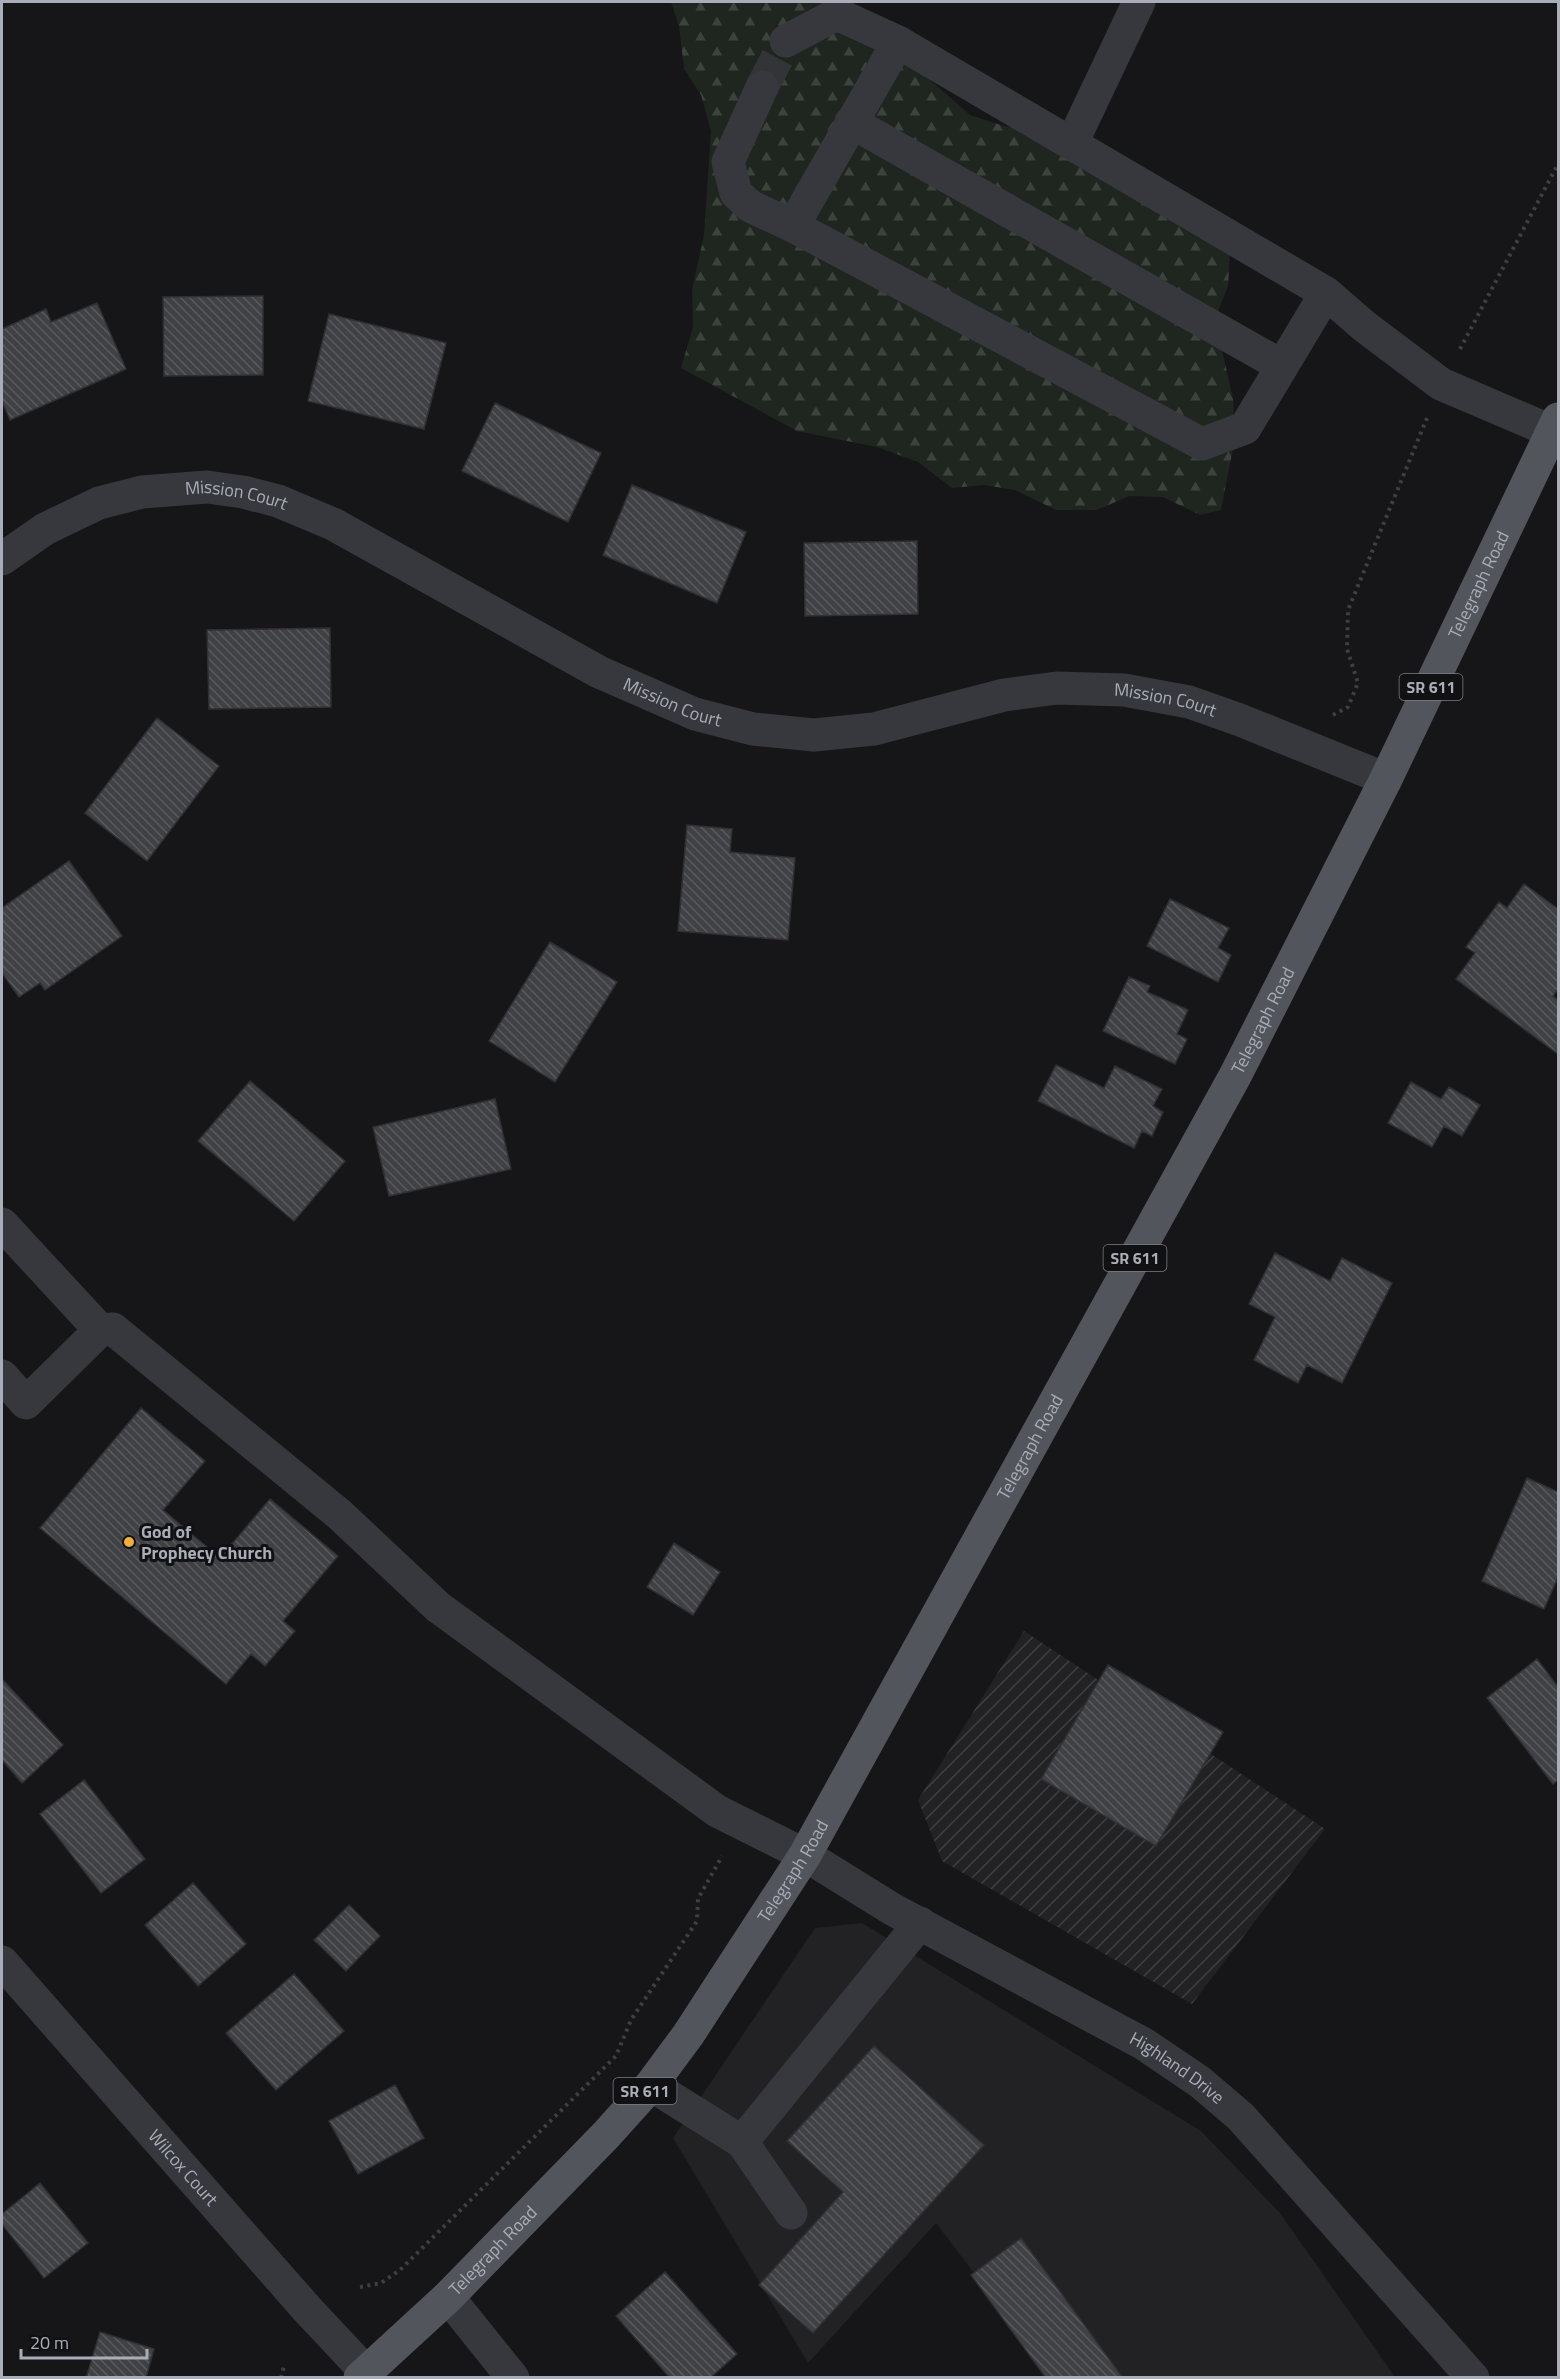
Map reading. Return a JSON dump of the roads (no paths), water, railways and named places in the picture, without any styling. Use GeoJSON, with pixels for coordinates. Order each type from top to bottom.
{"type":"FeatureCollection","features":[{"type":"Feature","properties":{"kind":"main road","name":"Telegraph Road"},"geometry":{"type":"LineString","coordinates":[[363,2375],[448,2297],[606,2135],[651,2085],[688,2035],[805,1855],[1235,1076],[1386,779],[1557,428]]}},
{"type":"Feature","properties":{"kind":"street"},"geometry":{"type":"LineString","coordinates":[[1072,143],[1139,2]]}},
{"type":"Feature","properties":{"kind":"street"},"geometry":{"type":"LineString","coordinates":[[786,41],[837,14],[898,42],[1326,293],[1364,326],[1441,384],[1557,428]]}},
{"type":"Feature","properties":{"kind":"street"},"geometry":{"type":"LineString","coordinates":[[793,226],[898,42]]}},
{"type":"Feature","properties":{"kind":"street"},"geometry":{"type":"LineString","coordinates":[[762,87],[728,162],[736,193],[750,206],[793,226],[1202,444],[1245,428],[1326,293]]}},
{"type":"Feature","properties":{"kind":"street"},"geometry":{"type":"LineString","coordinates":[[851,122],[1282,366]]}},
{"type":"Feature","properties":{"kind":"street","name":"Mission Court"},"geometry":{"type":"LineString","coordinates":[[2,559],[45,529],[99,503],[142,492],[207,488],[243,492],[278,501],[333,524],[599,672],[695,714],[753,729],[814,735],[874,729],[1004,695],[1057,688],[1124,690],[1189,702],[1240,720],[1386,779]]}},
{"type":"Feature","properties":{"kind":"street"},"geometry":{"type":"LineString","coordinates":[[2,1224],[100,1330],[26,1403],[2,1376]]}},
{"type":"Feature","properties":{"kind":"street","name":"Highland Drive"},"geometry":{"type":"LineString","coordinates":[[100,1330],[113,1329],[321,1499],[438,1607],[717,1811],[805,1855],[892,1909],[1144,2044],[1200,2082],[1241,2117],[1473,2378]]}},
{"type":"Feature","properties":{"kind":"street"},"geometry":{"type":"LineString","coordinates":[[742,2142],[920,1923]]}},
{"type":"Feature","properties":{"kind":"street","name":"Wilcox Court"},"geometry":{"type":"LineString","coordinates":[[2,1962],[363,2375]]}},
{"type":"Feature","properties":{"kind":"street"},"geometry":{"type":"LineString","coordinates":[[651,2085],[742,2142],[791,2213]]}},
{"type":"Feature","properties":{"kind":"street"},"geometry":{"type":"LineString","coordinates":[[448,2297],[513,2378]]}},
{"type":"Feature","properties":{"kind":"tunnel"},"geometry":{"type":"LineString","coordinates":[[762,87],[786,41]]}},
{"type":"Feature","properties":{"kind":"place","name":"God of Prophecy Church"},"geometry":{"type":"Point","coordinates":[129,1542]}}]}
